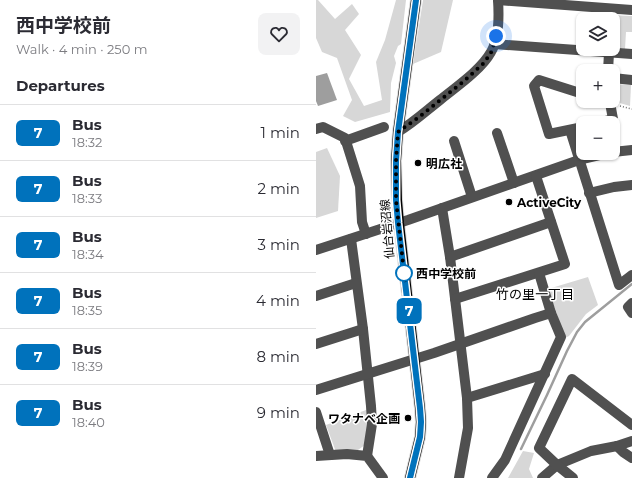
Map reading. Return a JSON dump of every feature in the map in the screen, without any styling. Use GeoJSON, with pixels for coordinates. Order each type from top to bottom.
{"type":"FeatureCollection","features":[{"type":"Feature","properties":{"kind":"main road","name":"仙台岩沼線"},"geometry":{"type":"LineString","coordinates":[[410,478],[420,437],[421,422],[415,359],[398,223],[396,200],[396,161],[398,132],[416,0]]}},
{"type":"Feature","properties":{"kind":"street"},"geometry":{"type":"LineString","coordinates":[[398,132],[464,81],[484,63],[492,51],[498,27],[498,0],[632,10]]}},
{"type":"Feature","properties":{"kind":"street"},"geometry":{"type":"LineString","coordinates":[[494,44],[576,50]]}},
{"type":"Feature","properties":{"kind":"street"},"geometry":{"type":"LineString","coordinates":[[620,53],[632,54]]}},
{"type":"Feature","properties":{"kind":"street"},"geometry":{"type":"LineString","coordinates":[[620,79],[632,80]]}},
{"type":"Feature","properties":{"kind":"street"},"geometry":{"type":"LineString","coordinates":[[576,92],[538,80],[534,86],[549,134],[576,129]]}},
{"type":"Feature","properties":{"kind":"street"},"geometry":{"type":"LineString","coordinates":[[316,129],[323,127],[345,138],[360,186],[362,222],[366,234]]}},
{"type":"Feature","properties":{"kind":"street"},"geometry":{"type":"LineString","coordinates":[[345,141],[384,127]]}},
{"type":"Feature","properties":{"kind":"street"},"geometry":{"type":"LineString","coordinates":[[570,130],[576,150]]}},
{"type":"Feature","properties":{"kind":"street"},"geometry":{"type":"LineString","coordinates":[[497,133],[514,183]]}},
{"type":"Feature","properties":{"kind":"street"},"geometry":{"type":"LineString","coordinates":[[454,141],[472,198]]}},
{"type":"Feature","properties":{"kind":"street"},"geometry":{"type":"LineString","coordinates":[[620,151],[632,150]]}},
{"type":"Feature","properties":{"kind":"street"},"geometry":{"type":"LineString","coordinates":[[316,250],[472,198],[579,160],[619,285],[632,275]]}},
{"type":"Feature","properties":{"kind":"street"},"geometry":{"type":"LineString","coordinates":[[455,299],[565,264],[536,176]]}},
{"type":"Feature","properties":{"kind":"street"},"geometry":{"type":"LineString","coordinates":[[590,193],[614,187],[632,185]]}},
{"type":"Feature","properties":{"kind":"street"},"geometry":{"type":"LineString","coordinates":[[442,208],[450,257],[467,398],[468,428],[459,478]]}},
{"type":"Feature","properties":{"kind":"street"},"geometry":{"type":"LineString","coordinates":[[450,257],[551,222]]}},
{"type":"Feature","properties":{"kind":"street"},"geometry":{"type":"LineString","coordinates":[[351,239],[363,329],[372,424],[367,456]]}},
{"type":"Feature","properties":{"kind":"street"},"geometry":{"type":"LineString","coordinates":[[492,478],[505,460],[561,337],[551,313],[538,273]]}},
{"type":"Feature","properties":{"kind":"street"},"geometry":{"type":"LineString","coordinates":[[316,296],[356,283]]}},
{"type":"Feature","properties":{"kind":"street"},"geometry":{"type":"LineString","coordinates":[[632,303],[628,307],[632,314]]}},
{"type":"Feature","properties":{"kind":"street"},"geometry":{"type":"LineString","coordinates":[[316,390],[415,359],[551,313]]}},
{"type":"Feature","properties":{"kind":"street"},"geometry":{"type":"LineString","coordinates":[[316,344],[363,329]]}},
{"type":"Feature","properties":{"kind":"street"},"geometry":{"type":"LineString","coordinates":[[467,398],[545,374]]}},
{"type":"Feature","properties":{"kind":"street"},"geometry":{"type":"LineString","coordinates":[[573,478],[539,448],[572,379],[632,425]]}},
{"type":"Feature","properties":{"kind":"street"},"geometry":{"type":"LineString","coordinates":[[316,412],[330,455]]}},
{"type":"Feature","properties":{"kind":"street"},"geometry":{"type":"LineString","coordinates":[[542,478],[557,465],[591,451],[617,446],[632,441]]}},
{"type":"Feature","properties":{"kind":"street"},"geometry":{"type":"LineString","coordinates":[[617,446],[632,458]]}},
{"type":"Feature","properties":{"kind":"street"},"geometry":{"type":"LineString","coordinates":[[316,456],[347,454],[367,456],[383,478]]}},
{"type":"Feature","properties":{"kind":"path"},"geometry":{"type":"LineString","coordinates":[[620,106],[632,109]]}},
{"type":"Feature","properties":{"kind":"shaded area"},"geometry":{"type":"Polygon","coordinates":[[[316,0],[318,0],[335,19],[352,4],[359,14],[345,30],[361,55],[349,79],[364,106],[382,100],[376,62],[385,40],[396,0],[406,0],[401,44],[398,46],[394,56],[396,63],[391,83],[390,112],[355,122],[343,116],[352,100],[337,58],[322,52],[316,38],[316,0]]]}},
{"type":"Feature","properties":{"kind":"shaded area"},"geometry":{"type":"Polygon","coordinates":[[[423,0],[453,0],[441,52],[413,64],[423,0]]]}},
{"type":"Feature","properties":{"kind":"shaded area"},"geometry":{"type":"Polygon","coordinates":[[[620,15],[632,16],[632,32],[626,32],[625,49],[620,49],[620,15]]]}},
{"type":"Feature","properties":{"kind":"shaded area"},"geometry":{"type":"Polygon","coordinates":[[[327,73],[337,100],[318,106],[316,101],[316,76],[327,73]]]}},
{"type":"Feature","properties":{"kind":"shaded area"},"geometry":{"type":"Polygon","coordinates":[[[620,84],[631,85],[630,106],[620,103],[620,84]]]}},
{"type":"Feature","properties":{"kind":"shaded area"},"geometry":{"type":"Polygon","coordinates":[[[327,148],[340,176],[338,211],[316,218],[316,152],[327,148]]]}},
{"type":"Feature","properties":{"kind":"shaded area"},"geometry":{"type":"Polygon","coordinates":[[[588,277],[598,305],[586,314],[569,336],[565,338],[548,289],[588,277]]]}},
{"type":"Feature","properties":{"kind":"shaded area"},"geometry":{"type":"Polygon","coordinates":[[[366,410],[368,426],[365,445],[355,452],[336,452],[326,425],[366,410]]]}},
{"type":"Feature","properties":{"kind":"shaded area"},"geometry":{"type":"Polygon","coordinates":[[[523,451],[534,453],[529,469],[533,478],[508,478],[523,451]]]}},
{"type":"Feature","properties":{"kind":"waterway"},"geometry":{"type":"LineString","coordinates":[[521,449],[577,332],[585,322],[632,284]]}},
{"type":"Feature","properties":{"kind":"bus line","name":"7"},"geometry":{"type":"LineString","coordinates":[[410,478],[420,437],[421,422],[398,223],[396,200],[396,161],[398,132],[416,0]]}},
{"type":"Feature","properties":{"kind":"place","name":"明広社"},"geometry":{"type":"Point","coordinates":[418,163]}},
{"type":"Feature","properties":{"kind":"place","name":"ActiveCity"},"geometry":{"type":"Point","coordinates":[509,202]}},
{"type":"Feature","properties":{"kind":"place","name":"西中学校前"},"geometry":{"type":"Point","coordinates":[404,273]}},
{"type":"Feature","properties":{"kind":"place","name":"ワタナベ企画"},"geometry":{"type":"Point","coordinates":[408,418]}},
{"type":"Feature","properties":{"kind":"district","name":"竹の里一丁目"},"geometry":{"type":"Point","coordinates":[535,294]}},
{"type":"Feature","properties":{"kind":"route"},"geometry":{"type":"LineString","coordinates":[[404,273],[405,281],[396,200],[398,132],[404,129],[464,81],[484,63],[492,51],[496,36]]}}]}
